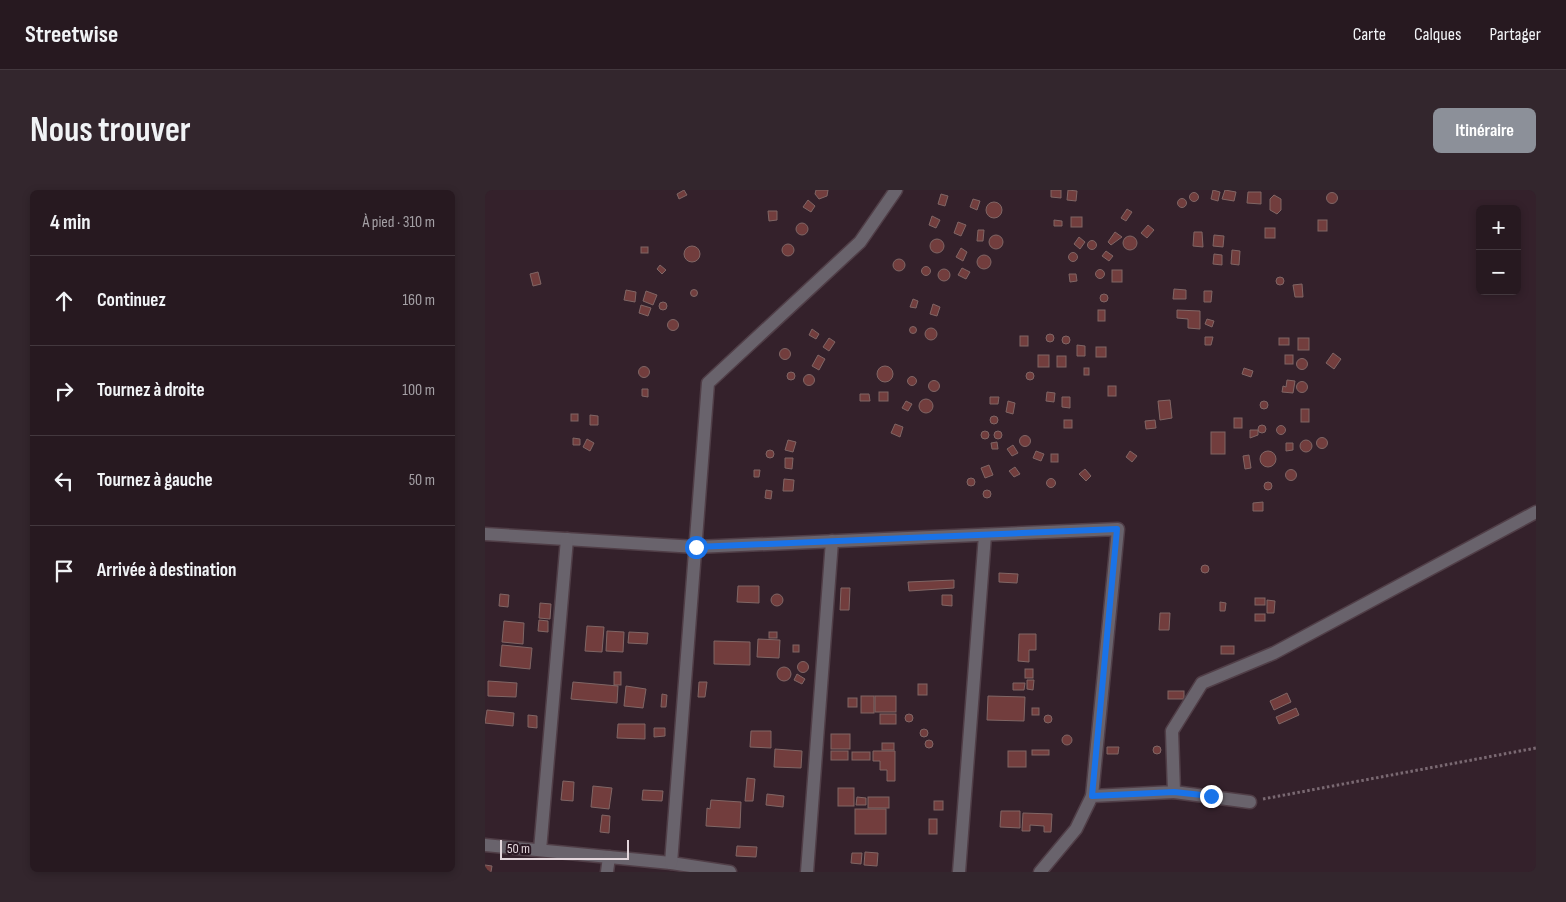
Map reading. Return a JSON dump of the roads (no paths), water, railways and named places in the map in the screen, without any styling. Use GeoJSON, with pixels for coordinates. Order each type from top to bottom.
{"type":"FeatureCollection","features":[{"type":"Feature","properties":{"kind":"street"},"geometry":{"type":"LineString","coordinates":[[671,864],[708,383],[860,242],[896,190]]}},
{"type":"Feature","properties":{"kind":"street"},"geometry":{"type":"LineString","coordinates":[[1174,792],[1172,732],[1203,683],[1275,653],[1536,512]]}},
{"type":"Feature","properties":{"kind":"street"},"geometry":{"type":"LineString","coordinates":[[485,534],[696,547],[1117,529],[1092,796],[1076,828],[1040,872]]}},
{"type":"Feature","properties":{"kind":"street"},"geometry":{"type":"LineString","coordinates":[[959,872],[985,535]]}},
{"type":"Feature","properties":{"kind":"street"},"geometry":{"type":"LineString","coordinates":[[541,850],[567,539]]}},
{"type":"Feature","properties":{"kind":"street"},"geometry":{"type":"LineString","coordinates":[[807,872],[832,541]]}},
{"type":"Feature","properties":{"kind":"street"},"geometry":{"type":"LineString","coordinates":[[1092,796],[1174,792],[1250,802]]}},
{"type":"Feature","properties":{"kind":"street"},"geometry":{"type":"LineString","coordinates":[[485,845],[609,857],[730,872]]}},
{"type":"Feature","properties":{"kind":"street"},"geometry":{"type":"LineString","coordinates":[[607,872],[609,857]]}}]}
